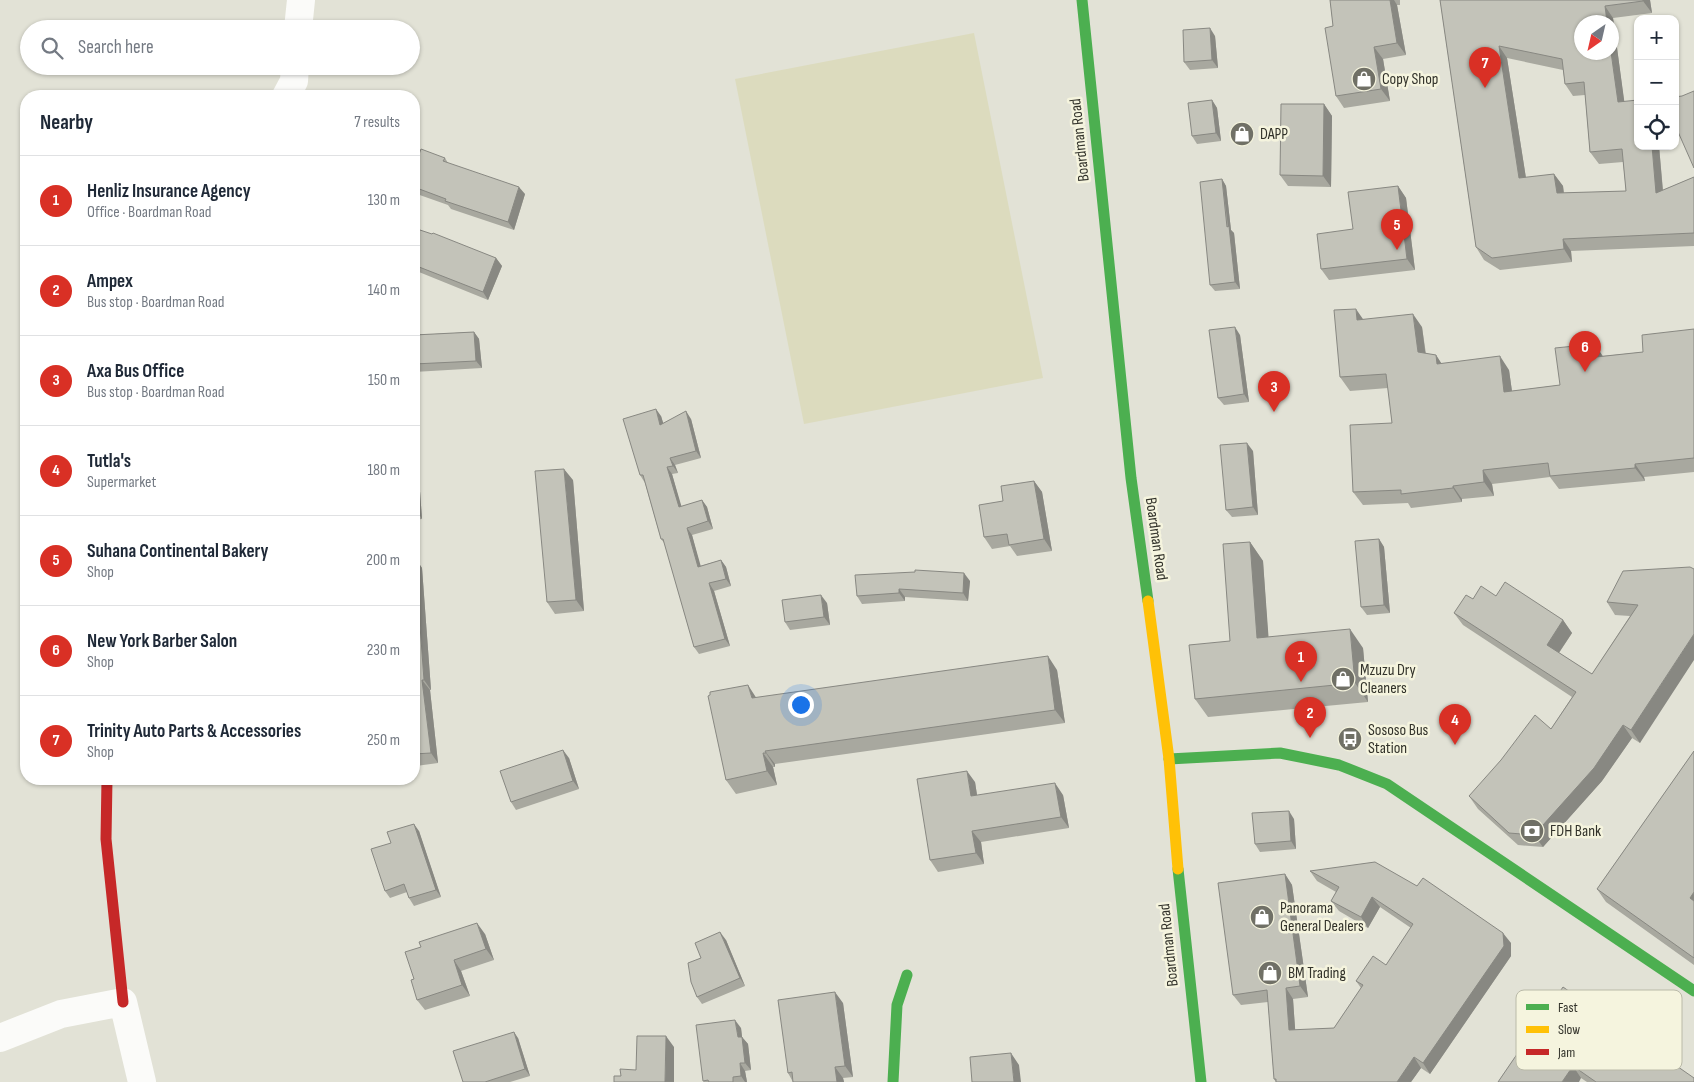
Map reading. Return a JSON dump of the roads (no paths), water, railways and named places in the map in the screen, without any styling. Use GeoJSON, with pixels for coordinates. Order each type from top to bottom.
{"type":"FeatureCollection","features":[{"type":"Feature","properties":{"kind":"street"},"geometry":{"type":"LineString","coordinates":[[299,20],[301,0]]}},
{"type":"Feature","properties":{"kind":"street","name":"Boardman Road"},"geometry":{"type":"LineString","coordinates":[[1082,0],[1131,478],[1169,759],[1181,904],[1201,1082]]}},
{"type":"Feature","properties":{"kind":"street"},"geometry":{"type":"LineString","coordinates":[[289,90],[295,75]]}},
{"type":"Feature","properties":{"kind":"street"},"geometry":{"type":"LineString","coordinates":[[1169,759],[1280,753],[1339,765],[1387,784],[1694,991]]}},
{"type":"Feature","properties":{"kind":"street"},"geometry":{"type":"LineString","coordinates":[[107,785],[106,839],[123,1002],[142,1082]]}},
{"type":"Feature","properties":{"kind":"street"},"geometry":{"type":"LineString","coordinates":[[892,1082],[897,1005],[907,975]]}},
{"type":"Feature","properties":{"kind":"street"},"geometry":{"type":"LineString","coordinates":[[0,1038],[60,1014],[123,1002]]}},
{"type":"Feature","properties":{"kind":"place","name":"Copy Shop"},"geometry":{"type":"Point","coordinates":[1364,79]}},
{"type":"Feature","properties":{"kind":"place","name":"Trinity Auto Parts & Accessories"},"geometry":{"type":"Point","coordinates":[1485,88]}},
{"type":"Feature","properties":{"kind":"place","name":"DAPP"},"geometry":{"type":"Point","coordinates":[1242,134]}},
{"type":"Feature","properties":{"kind":"place","name":"Suhana Continental Bakery"},"geometry":{"type":"Point","coordinates":[1397,250]}},
{"type":"Feature","properties":{"kind":"place","name":"New York Barber Salon"},"geometry":{"type":"Point","coordinates":[1585,372]}},
{"type":"Feature","properties":{"kind":"place","name":"Axa Bus Office"},"geometry":{"type":"Point","coordinates":[1274,412]}},
{"type":"Feature","properties":{"kind":"place","name":"Mzuzu Dry Cleaners"},"geometry":{"type":"Point","coordinates":[1343,679]}},
{"type":"Feature","properties":{"kind":"place","name":"Henliz Insurance Agency"},"geometry":{"type":"Point","coordinates":[1301,682]}},
{"type":"Feature","properties":{"kind":"place","name":"Ampex"},"geometry":{"type":"Point","coordinates":[1310,738]}},
{"type":"Feature","properties":{"kind":"place","name":"Sososo Bus Station"},"geometry":{"type":"Point","coordinates":[1350,739]}},
{"type":"Feature","properties":{"kind":"place","name":"Tutla's"},"geometry":{"type":"Point","coordinates":[1455,745]}},
{"type":"Feature","properties":{"kind":"place","name":"FDH Bank"},"geometry":{"type":"Point","coordinates":[1532,831]}},
{"type":"Feature","properties":{"kind":"place","name":"Panorama General Dealers"},"geometry":{"type":"Point","coordinates":[1262,917]}},
{"type":"Feature","properties":{"kind":"place","name":"BM Trading"},"geometry":{"type":"Point","coordinates":[1270,973]}}]}
